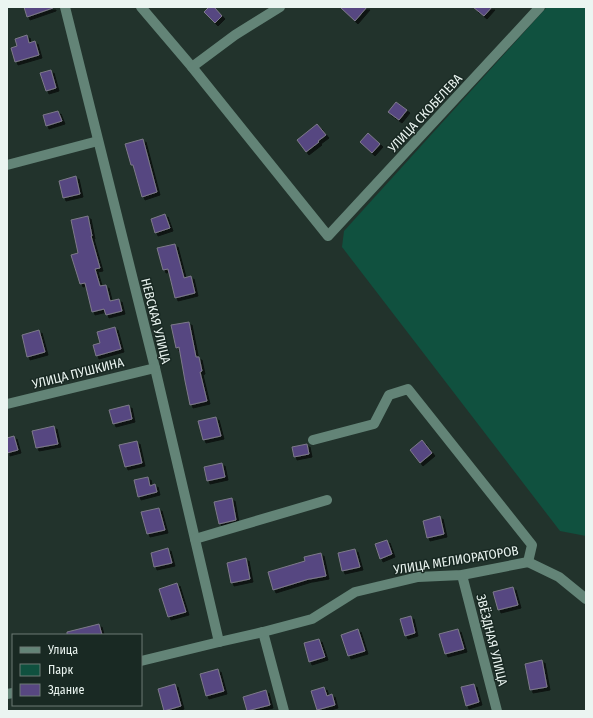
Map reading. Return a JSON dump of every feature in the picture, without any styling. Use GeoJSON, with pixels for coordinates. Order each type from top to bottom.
{"type":"FeatureCollection","features":[{"type":"Feature","properties":{"kind":"street","name":"НЕВСКАЯ УЛИЦА"},"geometry":{"type":"LineString","coordinates":[[65,7],[155,368],[219,642]]}},
{"type":"Feature","properties":{"kind":"street"},"geometry":{"type":"LineString","coordinates":[[141,7],[192,67],[235,34],[280,7]]}},
{"type":"Feature","properties":{"kind":"street","name":"УЛИЦА СКОБЕЛЕВА"},"geometry":{"type":"LineString","coordinates":[[192,67],[328,236],[540,7]]}},
{"type":"Feature","properties":{"kind":"street"},"geometry":{"type":"LineString","coordinates":[[7,165],[98,141]]}},
{"type":"Feature","properties":{"kind":"street","name":"УЛИЦА ПУШКИНА"},"geometry":{"type":"LineString","coordinates":[[7,404],[155,368]]}},
{"type":"Feature","properties":{"kind":"street"},"geometry":{"type":"LineString","coordinates":[[314,440],[374,424],[389,395],[408,389],[532,545],[528,562]]}},
{"type":"Feature","properties":{"kind":"street"},"geometry":{"type":"LineString","coordinates":[[195,539],[327,500]]}},
{"type":"Feature","properties":{"kind":"street","name":"УЛИЦА МЕЛИОРАТОРОВ"},"geometry":{"type":"LineString","coordinates":[[142,661],[312,619],[355,592],[418,577],[462,575],[528,562],[559,577],[586,599]]}},
{"type":"Feature","properties":{"kind":"street","name":"ЗВЁЗДНАЯ УЛИЦА"},"geometry":{"type":"LineString","coordinates":[[462,575],[497,711]]}},
{"type":"Feature","properties":{"kind":"street"},"geometry":{"type":"LineString","coordinates":[[264,632],[284,711]]}},
{"type":"Feature","properties":{"kind":"green space"},"geometry":{"type":"Polygon","coordinates":[[[547,7],[586,7],[586,536],[560,531],[342,247],[344,231],[547,7]]]}},
{"type":"Feature","properties":{"kind":"building"},"geometry":{"type":"Polygon","coordinates":[[[24,7],[53,7],[53,8],[27,17],[24,7]]]}},
{"type":"Feature","properties":{"kind":"building"},"geometry":{"type":"Polygon","coordinates":[[[209,7],[214,7],[222,16],[215,23],[204,12],[209,7]]]}},
{"type":"Feature","properties":{"kind":"building"},"geometry":{"type":"Polygon","coordinates":[[[340,7],[367,7],[355,21],[340,7]]]}},
{"type":"Feature","properties":{"kind":"building"},"geometry":{"type":"Polygon","coordinates":[[[473,7],[492,7],[484,16],[473,7]]]}},
{"type":"Feature","properties":{"kind":"building"},"geometry":{"type":"Polygon","coordinates":[[[27,35],[29,43],[35,41],[39,55],[15,62],[11,48],[17,46],[15,39],[27,35]]]}},
{"type":"Feature","properties":{"kind":"building"},"geometry":{"type":"Polygon","coordinates":[[[51,70],[56,88],[46,91],[40,73],[51,70]]]}},
{"type":"Feature","properties":{"kind":"building"},"geometry":{"type":"Polygon","coordinates":[[[396,102],[407,110],[399,120],[388,112],[396,102]]]}},
{"type":"Feature","properties":{"kind":"building"},"geometry":{"type":"Polygon","coordinates":[[[58,111],[62,121],[46,126],[43,115],[58,111]]]}},
{"type":"Feature","properties":{"kind":"building"},"geometry":{"type":"Polygon","coordinates":[[[317,124],[326,135],[306,152],[297,140],[317,124]]]}},
{"type":"Feature","properties":{"kind":"building"},"geometry":{"type":"Polygon","coordinates":[[[368,133],[380,144],[372,153],[360,142],[368,133]]]}},
{"type":"Feature","properties":{"kind":"building"},"geometry":{"type":"Polygon","coordinates":[[[143,139],[157,192],[142,197],[133,165],[131,165],[125,144],[143,139]]]}},
{"type":"Feature","properties":{"kind":"building"},"geometry":{"type":"Polygon","coordinates":[[[76,176],[80,194],[63,198],[59,181],[76,176]]]}},
{"type":"Feature","properties":{"kind":"building"},"geometry":{"type":"Polygon","coordinates":[[[165,214],[170,228],[155,233],[151,219],[165,214]]]}},
{"type":"Feature","properties":{"kind":"building"},"geometry":{"type":"Polygon","coordinates":[[[88,216],[91,236],[100,268],[95,269],[100,286],[106,285],[110,301],[119,299],[122,311],[106,315],[104,309],[92,312],[85,283],[80,284],[71,255],[78,253],[71,220],[88,216]]]}},
{"type":"Feature","properties":{"kind":"building"},"geometry":{"type":"Polygon","coordinates":[[[175,244],[184,278],[191,276],[195,293],[175,298],[168,269],[163,270],[157,248],[175,244]]]}},
{"type":"Feature","properties":{"kind":"building"},"geometry":{"type":"Polygon","coordinates":[[[189,322],[196,357],[199,357],[202,371],[200,372],[207,401],[190,405],[179,347],[176,348],[171,325],[189,322]]]}},
{"type":"Feature","properties":{"kind":"building"},"geometry":{"type":"Polygon","coordinates":[[[115,327],[121,349],[96,356],[93,345],[100,343],[97,332],[115,327]]]}},
{"type":"Feature","properties":{"kind":"building"},"geometry":{"type":"Polygon","coordinates":[[[39,330],[45,352],[27,357],[22,335],[39,330]]]}},
{"type":"Feature","properties":{"kind":"building"},"geometry":{"type":"Polygon","coordinates":[[[129,405],[132,419],[113,424],[109,410],[129,405]]]}},
{"type":"Feature","properties":{"kind":"building"},"geometry":{"type":"Polygon","coordinates":[[[216,417],[221,436],[203,440],[198,421],[216,417]]]}},
{"type":"Feature","properties":{"kind":"building"},"geometry":{"type":"Polygon","coordinates":[[[54,426],[58,444],[36,448],[32,431],[54,426]]]}},
{"type":"Feature","properties":{"kind":"building"},"geometry":{"type":"Polygon","coordinates":[[[14,436],[18,450],[7,453],[7,438],[14,436]]]}},
{"type":"Feature","properties":{"kind":"building"},"geometry":{"type":"Polygon","coordinates":[[[422,440],[432,453],[420,463],[410,450],[422,440]]]}},
{"type":"Feature","properties":{"kind":"building"},"geometry":{"type":"Polygon","coordinates":[[[137,441],[142,463],[125,467],[119,445],[137,441]]]}},
{"type":"Feature","properties":{"kind":"building"},"geometry":{"type":"Polygon","coordinates":[[[307,444],[309,454],[294,457],[292,447],[307,444]]]}},
{"type":"Feature","properties":{"kind":"building"},"geometry":{"type":"Polygon","coordinates":[[[222,463],[225,477],[207,481],[204,467],[222,463]]]}},
{"type":"Feature","properties":{"kind":"building"},"geometry":{"type":"Polygon","coordinates":[[[148,477],[150,486],[155,484],[157,492],[138,497],[134,480],[148,477]]]}},
{"type":"Feature","properties":{"kind":"building"},"geometry":{"type":"Polygon","coordinates":[[[232,498],[236,520],[219,524],[214,502],[232,498]]]}},
{"type":"Feature","properties":{"kind":"building"},"geometry":{"type":"Polygon","coordinates":[[[159,508],[165,530],[147,534],[141,512],[159,508]]]}},
{"type":"Feature","properties":{"kind":"building"},"geometry":{"type":"Polygon","coordinates":[[[440,516],[444,534],[427,538],[423,521],[440,516]]]}},
{"type":"Feature","properties":{"kind":"building"},"geometry":{"type":"Polygon","coordinates":[[[387,540],[392,554],[380,559],[375,544],[387,540]]]}},
{"type":"Feature","properties":{"kind":"building"},"geometry":{"type":"Polygon","coordinates":[[[168,548],[172,563],[154,567],[151,553],[168,548]]]}},
{"type":"Feature","properties":{"kind":"building"},"geometry":{"type":"Polygon","coordinates":[[[355,549],[360,567],[342,571],[338,553],[355,549]]]}},
{"type":"Feature","properties":{"kind":"building"},"geometry":{"type":"Polygon","coordinates":[[[321,553],[326,576],[309,579],[273,590],[268,572],[305,561],[304,557],[321,553]]]}},
{"type":"Feature","properties":{"kind":"building"},"geometry":{"type":"Polygon","coordinates":[[[246,558],[250,579],[231,583],[227,563],[246,558]]]}},
{"type":"Feature","properties":{"kind":"building"},"geometry":{"type":"Polygon","coordinates":[[[177,583],[186,612],[168,617],[159,589],[177,583]]]}},
{"type":"Feature","properties":{"kind":"building"},"geometry":{"type":"Polygon","coordinates":[[[513,587],[518,605],[498,610],[493,592],[513,587]]]}},
{"type":"Feature","properties":{"kind":"building"},"geometry":{"type":"Polygon","coordinates":[[[411,616],[415,633],[405,636],[400,619],[411,616]]]}},
{"type":"Feature","properties":{"kind":"building"},"geometry":{"type":"Polygon","coordinates":[[[99,624],[102,634],[67,634],[67,632],[99,624]]]}},
{"type":"Feature","properties":{"kind":"building"},"geometry":{"type":"Polygon","coordinates":[[[358,629],[365,651],[348,656],[341,635],[358,629]]]}},
{"type":"Feature","properties":{"kind":"building"},"geometry":{"type":"Polygon","coordinates":[[[458,629],[464,649],[445,654],[439,634],[458,629]]]}},
{"type":"Feature","properties":{"kind":"building"},"geometry":{"type":"Polygon","coordinates":[[[319,639],[325,657],[309,662],[304,643],[319,639]]]}},
{"type":"Feature","properties":{"kind":"building"},"geometry":{"type":"Polygon","coordinates":[[[542,660],[547,687],[530,690],[525,664],[542,660]]]}},
{"type":"Feature","properties":{"kind":"building"},"geometry":{"type":"Polygon","coordinates":[[[218,669],[224,691],[206,696],[200,674],[218,669]]]}},
{"type":"Feature","properties":{"kind":"building"},"geometry":{"type":"Polygon","coordinates":[[[175,684],[181,706],[164,711],[158,689],[175,684]]]}},
{"type":"Feature","properties":{"kind":"building"},"geometry":{"type":"Polygon","coordinates":[[[474,684],[479,702],[466,706],[461,687],[474,684]]]}},
{"type":"Feature","properties":{"kind":"building"},"geometry":{"type":"Polygon","coordinates":[[[324,687],[327,696],[332,694],[335,705],[317,710],[311,691],[324,687]]]}},
{"type":"Feature","properties":{"kind":"building"},"geometry":{"type":"Polygon","coordinates":[[[266,690],[270,705],[247,711],[243,697],[266,690]]]}}]}
